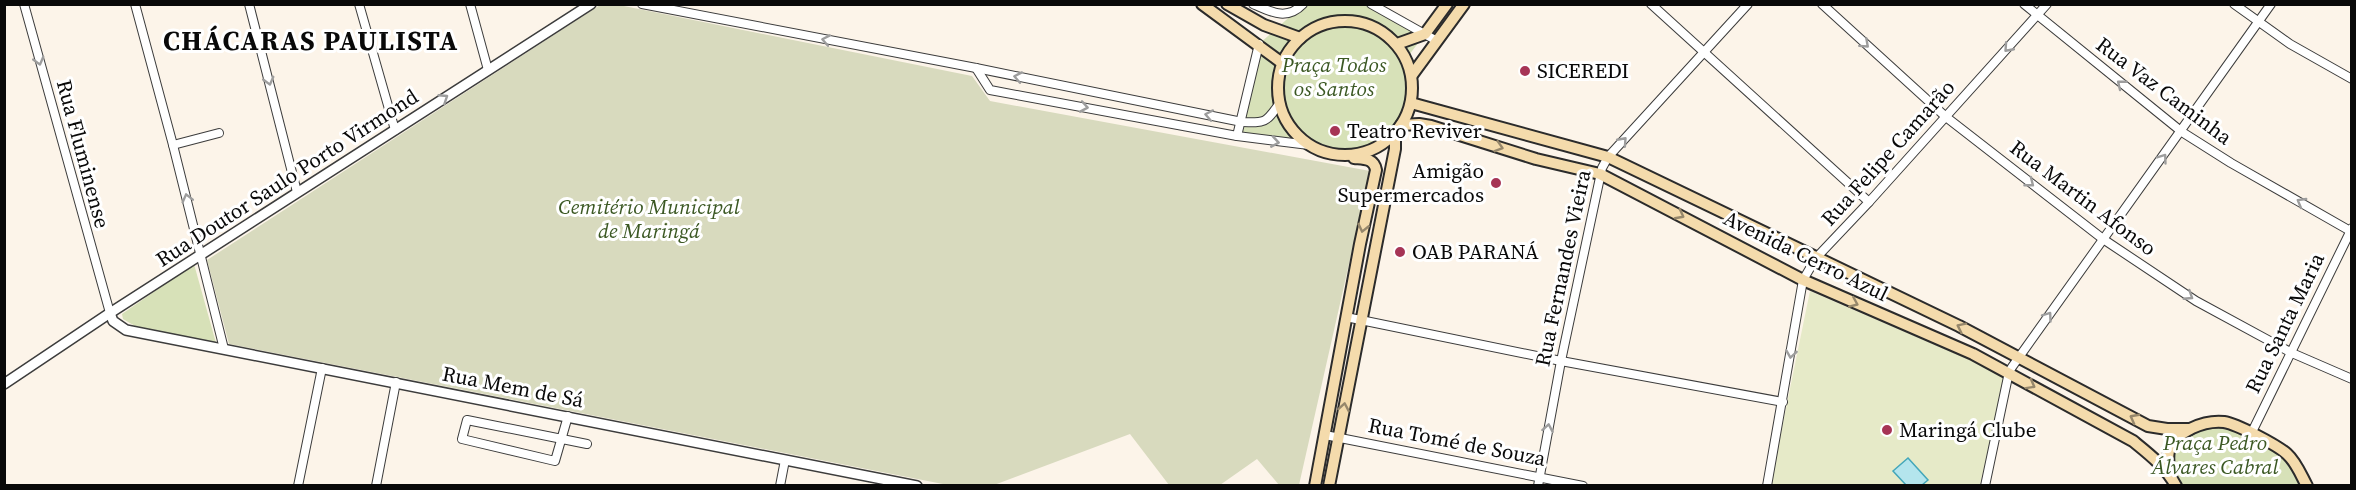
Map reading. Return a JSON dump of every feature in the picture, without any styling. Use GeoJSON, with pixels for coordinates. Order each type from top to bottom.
{"type":"FeatureCollection","features":[{"type":"Feature","properties":{"kind":"main road"},"geometry":{"type":"LineString","coordinates":[[1202,4],[1282,63]]}},
{"type":"Feature","properties":{"kind":"main road"},"geometry":{"type":"LineString","coordinates":[[1227,4],[1264,25],[1299,38]]}},
{"type":"Feature","properties":{"kind":"main road"},"geometry":{"type":"LineString","coordinates":[[1397,44],[1425,34],[1447,4]]}},
{"type":"Feature","properties":{"kind":"main road"},"geometry":{"type":"LineString","coordinates":[[1412,75],[1464,4]]}},
{"type":"Feature","properties":{"kind":"main road"},"geometry":{"type":"LineString","coordinates":[[1315,486],[1376,170],[1371,160],[1325,153],[1309,146],[1286,120],[1279,104],[1277,85],[1282,63],[1299,38],[1314,28],[1332,22],[1350,20],[1367,24],[1383,32],[1397,44],[1412,75],[1411,103],[1398,129],[1329,486]]}},
{"type":"Feature","properties":{"kind":"main road","name":"Avenida Cerro Azul"},"geometry":{"type":"LineString","coordinates":[[1411,103],[1608,157],[2019,356],[2148,426],[2190,429]]}},
{"type":"Feature","properties":{"kind":"main road","name":"Avenida Cerro Azul"},"geometry":{"type":"LineString","coordinates":[[1398,129],[1431,126],[1536,159],[1600,174],[1803,280],[2009,372],[2133,441],[2150,454],[2174,481]]}},
{"type":"Feature","properties":{"kind":"main road"},"geometry":{"type":"LineString","coordinates":[[1342,156],[1362,154],[1380,146],[1398,129]]}},
{"type":"Feature","properties":{"kind":"main road"},"geometry":{"type":"LineString","coordinates":[[2174,481],[2168,461],[2169,450],[2177,439],[2190,429],[2202,424],[2224,422],[2287,454],[2296,465],[2304,483]]}},
{"type":"Feature","properties":{"kind":"street","name":"Rua Fluminense"},"geometry":{"type":"LineString","coordinates":[[24,4],[88,243],[110,313]]}},
{"type":"Feature","properties":{"kind":"street"},"geometry":{"type":"LineString","coordinates":[[135,4],[224,349]]}},
{"type":"Feature","properties":{"kind":"street"},"geometry":{"type":"LineString","coordinates":[[249,4],[297,192]]}},
{"type":"Feature","properties":{"kind":"street"},"geometry":{"type":"LineString","coordinates":[[359,4],[395,130]]}},
{"type":"Feature","properties":{"kind":"street"},"geometry":{"type":"LineString","coordinates":[[470,4],[488,70]]}},
{"type":"Feature","properties":{"kind":"street","name":"Rua Doutor Saulo Porto Virmond"},"geometry":{"type":"LineString","coordinates":[[4,384],[110,313],[591,4]]}},
{"type":"Feature","properties":{"kind":"street"},"geometry":{"type":"LineString","coordinates":[[642,4],[1242,122],[1262,123],[1268,120],[1279,104]]}},
{"type":"Feature","properties":{"kind":"street"},"geometry":{"type":"LineString","coordinates":[[1253,4],[1285,15],[1293,13],[1303,4]]}},
{"type":"Feature","properties":{"kind":"street"},"geometry":{"type":"LineString","coordinates":[[1371,4],[1437,41]]}},
{"type":"Feature","properties":{"kind":"street"},"geometry":{"type":"LineString","coordinates":[[1651,4],[1869,202]]}},
{"type":"Feature","properties":{"kind":"street","name":"Rua Fernandes Vieira"},"geometry":{"type":"LineString","coordinates":[[1539,481],[1561,361],[1600,174],[1608,157],[1748,4]]}},
{"type":"Feature","properties":{"kind":"street","name":"Rua Martin Afonso"},"geometry":{"type":"LineString","coordinates":[[1822,4],[1946,117],[2103,239],[2196,301],[2292,353],[2352,379]]}},
{"type":"Feature","properties":{"kind":"street","name":"Rua Vaz Caminha"},"geometry":{"type":"LineString","coordinates":[[2024,4],[2182,132],[2231,163],[2351,230]]}},
{"type":"Feature","properties":{"kind":"street","name":"Rua Felipe Camarão"},"geometry":{"type":"LineString","coordinates":[[1767,486],[1803,280],[1816,258],[2047,4]]}},
{"type":"Feature","properties":{"kind":"street"},"geometry":{"type":"LineString","coordinates":[[2234,4],[2290,44],[2352,79]]}},
{"type":"Feature","properties":{"kind":"street"},"geometry":{"type":"LineString","coordinates":[[1985,486],[2009,372],[2271,4]]}},
{"type":"Feature","properties":{"kind":"street"},"geometry":{"type":"LineString","coordinates":[[1237,135],[1242,122],[1259,44]]}},
{"type":"Feature","properties":{"kind":"street"},"geometry":{"type":"LineString","coordinates":[[976,68],[990,90],[1309,146]]}},
{"type":"Feature","properties":{"kind":"street"},"geometry":{"type":"LineString","coordinates":[[173,145],[219,133]]}},
{"type":"Feature","properties":{"kind":"street","name":"Rua Santa Maria"},"geometry":{"type":"LineString","coordinates":[[2251,434],[2351,230]]}},
{"type":"Feature","properties":{"kind":"street","name":"Rua Mem de Sá"},"geometry":{"type":"LineString","coordinates":[[110,313],[113,321],[126,330],[568,416],[891,483],[917,486]]}},
{"type":"Feature","properties":{"kind":"street"},"geometry":{"type":"LineString","coordinates":[[1346,317],[1561,361],[1783,402]]}},
{"type":"Feature","properties":{"kind":"street"},"geometry":{"type":"LineString","coordinates":[[298,486],[322,368]]}},
{"type":"Feature","properties":{"kind":"street"},"geometry":{"type":"LineString","coordinates":[[376,486],[396,382]]}},
{"type":"Feature","properties":{"kind":"street"},"geometry":{"type":"LineString","coordinates":[[568,416],[562,439],[555,461],[462,440],[467,420],[562,439],[587,444]]}},
{"type":"Feature","properties":{"kind":"street","name":"Rua Tomé de Souza"},"geometry":{"type":"LineString","coordinates":[[1325,435],[1539,481],[1583,486]]}},
{"type":"Feature","properties":{"kind":"street"},"geometry":{"type":"LineString","coordinates":[[780,486],[785,460]]}},
{"type":"Feature","properties":{"kind":"green space","name":"Cemitério Municipal de Maringá"},"geometry":{"type":"Polygon","coordinates":[[[600,5],[619,5],[972,76],[990,101],[1370,171],[1299,485],[1279,485],[1257,459],[1220,485],[1169,485],[1130,434],[994,485],[948,485],[229,344],[207,260],[600,5]]]}},
{"type":"Feature","properties":{"kind":"green space","name":"Praça Todos os Santos"},"geometry":{"type":"Polygon","coordinates":[[[1303,5],[1371,5],[1425,34],[1406,59],[1413,90],[1406,116],[1391,137],[1368,151],[1342,156],[1306,145],[1237,136],[1259,44],[1303,5]]]}},
{"type":"Feature","properties":{"kind":"green space"},"geometry":{"type":"Polygon","coordinates":[[[194,264],[216,343],[135,326],[123,319],[122,314],[194,264]]]}},
{"type":"Feature","properties":{"kind":"green space","name":"Maringá Clube"},"geometry":{"type":"Polygon","coordinates":[[[1810,291],[2005,375],[1980,485],[1770,486],[1810,291]]]}},
{"type":"Feature","properties":{"kind":"green space","name":"Praça Pedro Álvares Cabral"},"geometry":{"type":"Polygon","coordinates":[[[2225,422],[2287,454],[2303,485],[2176,485],[2169,450],[2190,429],[2225,422]]]}},
{"type":"Feature","properties":{"kind":"water"},"geometry":{"type":"Polygon","coordinates":[[[1908,458],[1928,480],[1922,485],[1906,485],[1893,471],[1908,458]]]}},
{"type":"Feature","properties":{"kind":"place","name":"SICEREDI"},"geometry":{"type":"Point","coordinates":[1525,71]}},
{"type":"Feature","properties":{"kind":"place","name":"Teatro Reviver"},"geometry":{"type":"Point","coordinates":[1335,131]}},
{"type":"Feature","properties":{"kind":"place","name":"Amigão Supermercados"},"geometry":{"type":"Point","coordinates":[1496,183]}},
{"type":"Feature","properties":{"kind":"place","name":"OAB PARANÁ"},"geometry":{"type":"Point","coordinates":[1400,252]}},
{"type":"Feature","properties":{"kind":"place","name":"Maringá Clube"},"geometry":{"type":"Point","coordinates":[1887,430]}},
{"type":"Feature","properties":{"kind":"district","name":"CHÁCARAS PAULISTA"},"geometry":{"type":"Point","coordinates":[311,41]}}]}
